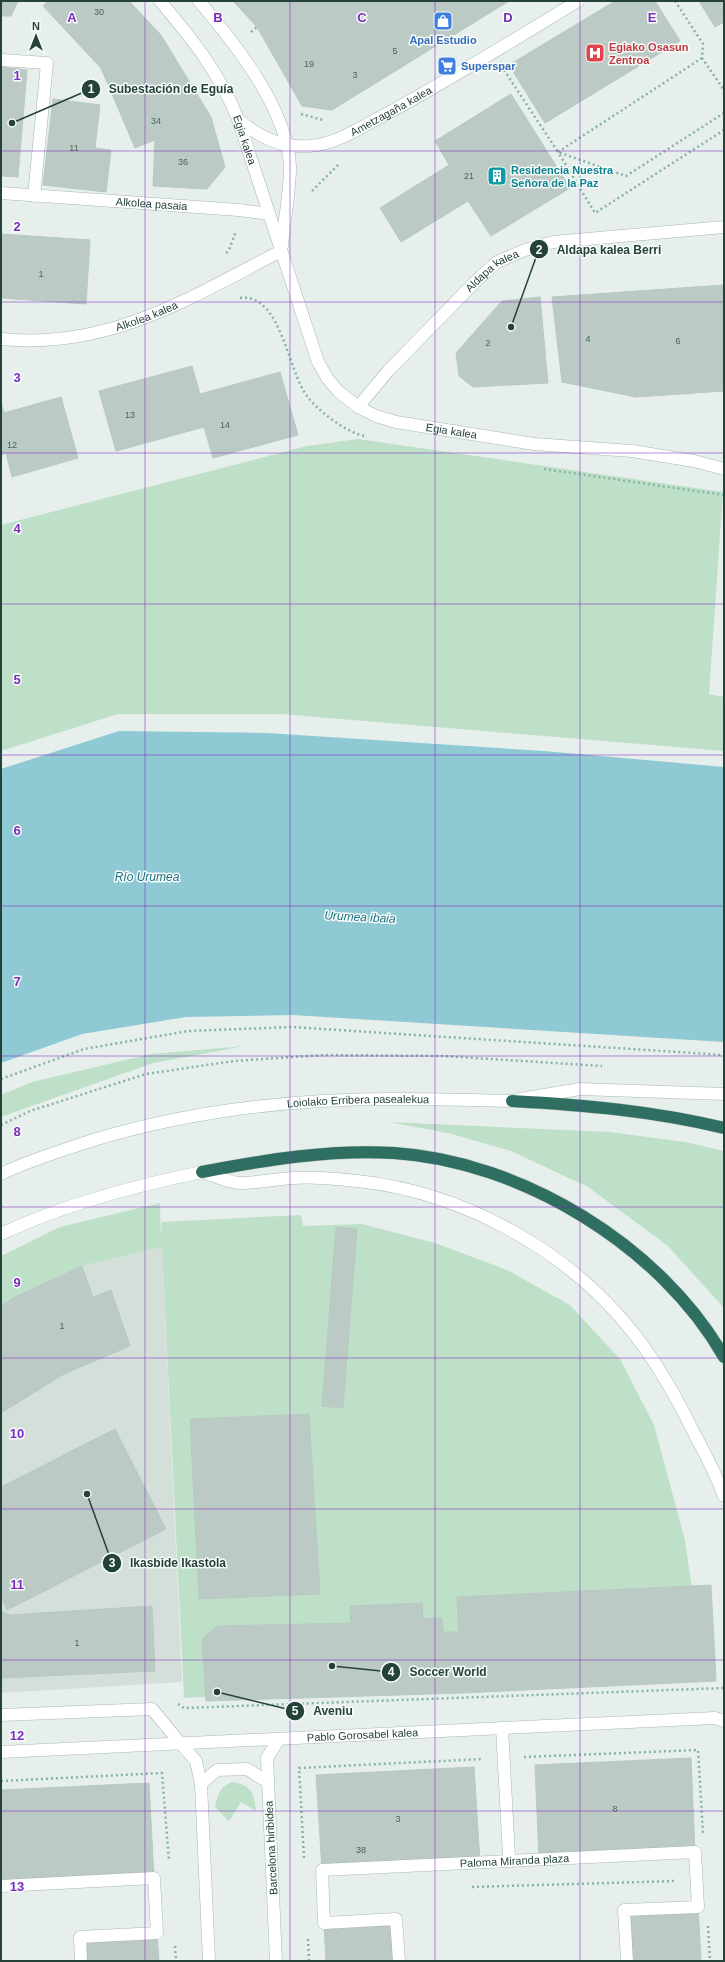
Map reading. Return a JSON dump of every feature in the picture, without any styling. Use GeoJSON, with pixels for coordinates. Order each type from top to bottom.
{"type":"FeatureCollection","features":[{"type":"Feature","properties":{"kind":"highway"},"geometry":{"type":"LineString","coordinates":[[512,1101],[586,1105],[648,1113],[724,1128]]}},
{"type":"Feature","properties":{"kind":"highway"},"geometry":{"type":"LineString","coordinates":[[202,1172],[289,1158],[355,1153],[395,1153],[466,1166],[502,1177],[540,1192],[578,1212],[610,1234],[664,1280],[685,1304],[724,1358]]}},
{"type":"Feature","properties":{"kind":"street","name":"Egia kalea"},"geometry":{"type":"LineString","coordinates":[[160,1],[203,52],[228,95],[238,119],[318,362],[328,379],[338,391],[358,407],[376,416],[416,426],[534,444],[632,452],[694,461],[724,469]]}},
{"type":"Feature","properties":{"kind":"street","name":"Egia kalea"},"geometry":{"type":"LineString","coordinates":[[199,1],[221,27],[251,70],[278,116],[290,166],[281,251]]}},
{"type":"Feature","properties":{"kind":"street","name":"Ametzagaña kalea"},"geometry":{"type":"LineString","coordinates":[[238,119],[249,129],[265,138],[286,145],[309,146],[328,143],[346,135],[428,91],[578,1]]}},
{"type":"Feature","properties":{"kind":"street"},"geometry":{"type":"LineString","coordinates":[[1,60],[47,64],[34,196]]}},
{"type":"Feature","properties":{"kind":"street","name":"Alkolea pasaia"},"geometry":{"type":"LineString","coordinates":[[1,193],[239,210],[269,214]]}},
{"type":"Feature","properties":{"kind":"street","name":"Aldapa kalea"},"geometry":{"type":"LineString","coordinates":[[358,407],[388,370],[478,279],[497,262],[525,250],[554,242],[724,227]]}},
{"type":"Feature","properties":{"kind":"street","name":"Alkolea kalea"},"geometry":{"type":"LineString","coordinates":[[1,339],[50,340],[84,336],[118,328],[157,313],[281,251]]}},
{"type":"Feature","properties":{"kind":"street","name":"Loiolako Erribera pasealekua"},"geometry":{"type":"LineString","coordinates":[[1,1174],[97,1138],[183,1118],[288,1104],[389,1099],[512,1101],[580,1089],[724,1094]]}},
{"type":"Feature","properties":{"kind":"street"},"geometry":{"type":"LineString","coordinates":[[1,1234],[29,1221],[107,1194],[149,1183],[202,1172],[239,1183],[296,1178],[358,1181],[398,1188],[436,1198],[474,1212],[511,1230],[539,1248],[577,1276],[607,1304],[634,1334],[658,1367],[679,1402],[718,1480],[724,1496]]}},
{"type":"Feature","properties":{"kind":"street"},"geometry":{"type":"LineString","coordinates":[[1,1715],[152,1709],[196,1761],[201,1784],[209,1961]]}},
{"type":"Feature","properties":{"kind":"street","name":"Pablo Gorosabel kalea"},"geometry":{"type":"LineString","coordinates":[[1,1752],[715,1718],[724,1721]]}},
{"type":"Feature","properties":{"kind":"street"},"geometry":{"type":"LineString","coordinates":[[502,1728],[509,1856]]}},
{"type":"Feature","properties":{"kind":"street","name":"Barcelona hiribidea"},"geometry":{"type":"LineString","coordinates":[[276,1961],[267,1758],[279,1739]]}},
{"type":"Feature","properties":{"kind":"street"},"geometry":{"type":"LineString","coordinates":[[201,1784],[217,1770],[247,1769],[268,1782]]}},
{"type":"Feature","properties":{"kind":"street","name":"Paloma Miranda plaza"},"geometry":{"type":"LineString","coordinates":[[398,1961],[396,1919],[324,1922],[322,1870],[695,1852],[698,1907],[624,1910],[627,1961]]}},
{"type":"Feature","properties":{"kind":"street"},"geometry":{"type":"LineString","coordinates":[[1,1886],[154,1878],[157,1933],[80,1937],[81,1961]]}},
{"type":"Feature","properties":{"kind":"path"},"geometry":{"type":"LineString","coordinates":[[675,1],[703,44],[702,58],[724,90]]}},
{"type":"Feature","properties":{"kind":"path"},"geometry":{"type":"LineString","coordinates":[[492,53],[558,152],[595,213],[724,130]]}},
{"type":"Feature","properties":{"kind":"path"},"geometry":{"type":"LineString","coordinates":[[558,152],[702,58]]}},
{"type":"Feature","properties":{"kind":"path"},"geometry":{"type":"LineString","coordinates":[[558,152],[626,176],[724,113]]}},
{"type":"Feature","properties":{"kind":"path"},"geometry":{"type":"LineString","coordinates":[[1,1079],[84,1049],[188,1031],[292,1027],[724,1055]]}},
{"type":"Feature","properties":{"kind":"path"},"geometry":{"type":"LineString","coordinates":[[1,1125],[30,1111],[146,1074],[234,1061],[323,1055],[443,1056],[607,1066]]}},
{"type":"Feature","properties":{"kind":"path"},"geometry":{"type":"LineString","coordinates":[[174,1701],[184,1708],[724,1688]]}},
{"type":"Feature","properties":{"kind":"path"},"geometry":{"type":"LineString","coordinates":[[1,1781],[162,1773],[169,1866]]}},
{"type":"Feature","properties":{"kind":"path"},"geometry":{"type":"LineString","coordinates":[[466,1887],[697,1881]]}},
{"type":"Feature","properties":{"kind":"path"},"geometry":{"type":"LineString","coordinates":[[175,1945],[176,1961]]}},
{"type":"Feature","properties":{"kind":"shaded area"},"geometry":{"type":"Polygon","coordinates":[[[162,1247],[182,1682],[1,1693],[1,1306],[15,1297],[82,1266],[162,1247]]]}},
{"type":"Feature","properties":{"kind":"green space"},"geometry":{"type":"Polygon","coordinates":[[[358,439],[723,492],[709,694],[724,697],[724,751],[281,714],[118,714],[1,751],[1,525],[307,446],[358,439]]]}},
{"type":"Feature","properties":{"kind":"green space"},"geometry":{"type":"Polygon","coordinates":[[[245,1046],[153,1063],[1,1117],[1,1095],[32,1082],[151,1054],[245,1046]]]}},
{"type":"Feature","properties":{"kind":"green space"},"geometry":{"type":"Polygon","coordinates":[[[389,1122],[610,1132],[685,1142],[724,1151],[724,1308],[668,1246],[588,1187],[511,1151],[452,1134],[389,1122]]]}},
{"type":"Feature","properties":{"kind":"green space"},"geometry":{"type":"Polygon","coordinates":[[[160,1203],[161,1237],[162,1222],[301,1215],[303,1226],[362,1224],[435,1243],[507,1270],[570,1305],[620,1359],[654,1425],[685,1540],[703,1669],[184,1698],[162,1247],[82,1266],[15,1297],[1,1306],[1,1256],[60,1227],[160,1203]]]}},
{"type":"Feature","properties":{"kind":"green space"},"geometry":{"type":"Polygon","coordinates":[[[233,1782],[248,1788],[251,1791],[256,1811],[241,1802],[229,1821],[215,1807],[217,1798],[222,1788],[233,1782]]]}},
{"type":"Feature","properties":{"kind":"water","name":"Río Urumea"},"geometry":{"type":"Polygon","coordinates":[[[119,731],[267,733],[544,751],[724,767],[724,1042],[293,1015],[186,1017],[82,1034],[1,1063],[1,769],[119,731]]]}},
{"type":"Feature","properties":{"kind":"building"},"geometry":{"type":"Polygon","coordinates":[[[1,1],[18,1],[11,16],[1,16],[1,1]]]}},
{"type":"Feature","properties":{"kind":"building"},"geometry":{"type":"Polygon","coordinates":[[[48,1],[129,1],[161,35],[211,117],[135,148],[101,68],[43,6],[48,1]]]}},
{"type":"Feature","properties":{"kind":"building"},"geometry":{"type":"Polygon","coordinates":[[[233,1],[509,1],[332,110],[302,106],[257,27],[233,1]]]}},
{"type":"Feature","properties":{"kind":"building","name":"Egiako Osasun Zentroa"},"geometry":{"type":"Polygon","coordinates":[[[615,1],[655,1],[680,41],[545,123],[509,65],[615,1]]]}},
{"type":"Feature","properties":{"kind":"building"},"geometry":{"type":"Polygon","coordinates":[[[699,1],[724,1],[724,22],[715,27],[699,1]]]}},
{"type":"Feature","properties":{"kind":"building"},"geometry":{"type":"Polygon","coordinates":[[[1,67],[27,70],[18,177],[1,176],[1,67]]]}},
{"type":"Feature","properties":{"kind":"building","name":"Residencia Nuestra Señora de la Paz"},"geometry":{"type":"Polygon","coordinates":[[[511,94],[570,188],[491,236],[468,201],[401,242],[380,208],[449,165],[435,141],[511,94]]]}},
{"type":"Feature","properties":{"kind":"building"},"geometry":{"type":"Polygon","coordinates":[[[53,99],[100,105],[95,148],[111,150],[106,192],[43,185],[53,99]]]}},
{"type":"Feature","properties":{"kind":"building"},"geometry":{"type":"Polygon","coordinates":[[[211,117],[225,167],[207,189],[153,186],[155,140],[211,117]]]}},
{"type":"Feature","properties":{"kind":"building"},"geometry":{"type":"Polygon","coordinates":[[[1,234],[90,240],[86,304],[1,298],[1,234]]]}},
{"type":"Feature","properties":{"kind":"building"},"geometry":{"type":"Polygon","coordinates":[[[724,285],[724,391],[636,397],[562,382],[552,297],[724,285]]]}},
{"type":"Feature","properties":{"kind":"building"},"geometry":{"type":"Polygon","coordinates":[[[540,297],[548,383],[473,387],[459,376],[456,353],[502,301],[540,297]]]}},
{"type":"Feature","properties":{"kind":"building"},"geometry":{"type":"Polygon","coordinates":[[[192,366],[200,394],[280,372],[298,435],[213,458],[204,427],[116,451],[99,391],[192,366]]]}},
{"type":"Feature","properties":{"kind":"building"},"geometry":{"type":"Polygon","coordinates":[[[61,397],[78,458],[12,477],[6,453],[1,455],[1,402],[4,413],[61,397]]]}},
{"type":"Feature","properties":{"kind":"building"},"geometry":{"type":"Polygon","coordinates":[[[336,1227],[357,1229],[343,1408],[322,1406],[336,1227]]]}},
{"type":"Feature","properties":{"kind":"building"},"geometry":{"type":"Polygon","coordinates":[[[82,1266],[93,1297],[111,1290],[130,1346],[64,1374],[1,1413],[1,1306],[15,1297],[82,1266]]]}},
{"type":"Feature","properties":{"kind":"building"},"geometry":{"type":"Polygon","coordinates":[[[309,1414],[320,1594],[199,1599],[190,1419],[309,1414]]]}},
{"type":"Feature","properties":{"kind":"building"},"geometry":{"type":"Polygon","coordinates":[[[115,1429],[166,1529],[7,1610],[1,1597],[1,1487],[115,1429]]]}},
{"type":"Feature","properties":{"kind":"building"},"geometry":{"type":"Polygon","coordinates":[[[711,1585],[716,1681],[462,1693],[457,1597],[711,1585]]]}},
{"type":"Feature","properties":{"kind":"building"},"geometry":{"type":"Polygon","coordinates":[[[422,1603],[423,1619],[442,1618],[443,1632],[458,1632],[462,1693],[206,1701],[202,1639],[217,1626],[351,1623],[350,1606],[422,1603]]]}},
{"type":"Feature","properties":{"kind":"building"},"geometry":{"type":"Polygon","coordinates":[[[152,1606],[155,1671],[1,1678],[1,1611],[9,1615],[152,1606]]]}},
{"type":"Feature","properties":{"kind":"building"},"geometry":{"type":"Polygon","coordinates":[[[691,1758],[695,1852],[539,1860],[535,1765],[691,1758]]]}},
{"type":"Feature","properties":{"kind":"building"},"geometry":{"type":"Polygon","coordinates":[[[474,1767],[480,1863],[322,1870],[316,1775],[474,1767]]]}},
{"type":"Feature","properties":{"kind":"building"},"geometry":{"type":"Polygon","coordinates":[[[149,1783],[154,1878],[1,1886],[1,1790],[149,1783]]]}},
{"type":"Feature","properties":{"kind":"building"},"geometry":{"type":"Polygon","coordinates":[[[698,1907],[701,1961],[627,1961],[624,1910],[698,1907]]]}},
{"type":"Feature","properties":{"kind":"building"},"geometry":{"type":"Polygon","coordinates":[[[396,1919],[399,1961],[326,1961],[324,1923],[396,1919]]]}},
{"type":"Feature","properties":{"kind":"building"},"geometry":{"type":"Polygon","coordinates":[[[157,1933],[159,1961],[81,1961],[80,1937],[157,1933]]]}},
{"type":"Feature","properties":{"kind":"place","name":"Apal Estudio"},"geometry":{"type":"Point","coordinates":[443,21]}},
{"type":"Feature","properties":{"kind":"place","name":"Egiako Osasun Zentroa"},"geometry":{"type":"Point","coordinates":[595,53]}},
{"type":"Feature","properties":{"kind":"place","name":"Superspar"},"geometry":{"type":"Point","coordinates":[447,66]}},
{"type":"Feature","properties":{"kind":"place","name":"Subestación de Eguía"},"geometry":{"type":"Point","coordinates":[12,123]}},
{"type":"Feature","properties":{"kind":"place","name":"Residencia Nuestra Señora de la Paz"},"geometry":{"type":"Point","coordinates":[497,176]}},
{"type":"Feature","properties":{"kind":"place","name":"Aldapa kalea Berri"},"geometry":{"type":"Point","coordinates":[511,327]}},
{"type":"Feature","properties":{"kind":"place","name":"Ikasbide Ikastola"},"geometry":{"type":"Point","coordinates":[87,1494]}},
{"type":"Feature","properties":{"kind":"place","name":"Soccer World"},"geometry":{"type":"Point","coordinates":[332,1666]}},
{"type":"Feature","properties":{"kind":"place","name":"Aveniu"},"geometry":{"type":"Point","coordinates":[217,1692]}},
{"type":"Feature","properties":{"kind":"water label","name":"Urumea ibaia"},"geometry":{"type":"Point","coordinates":[360,917]}}]}
